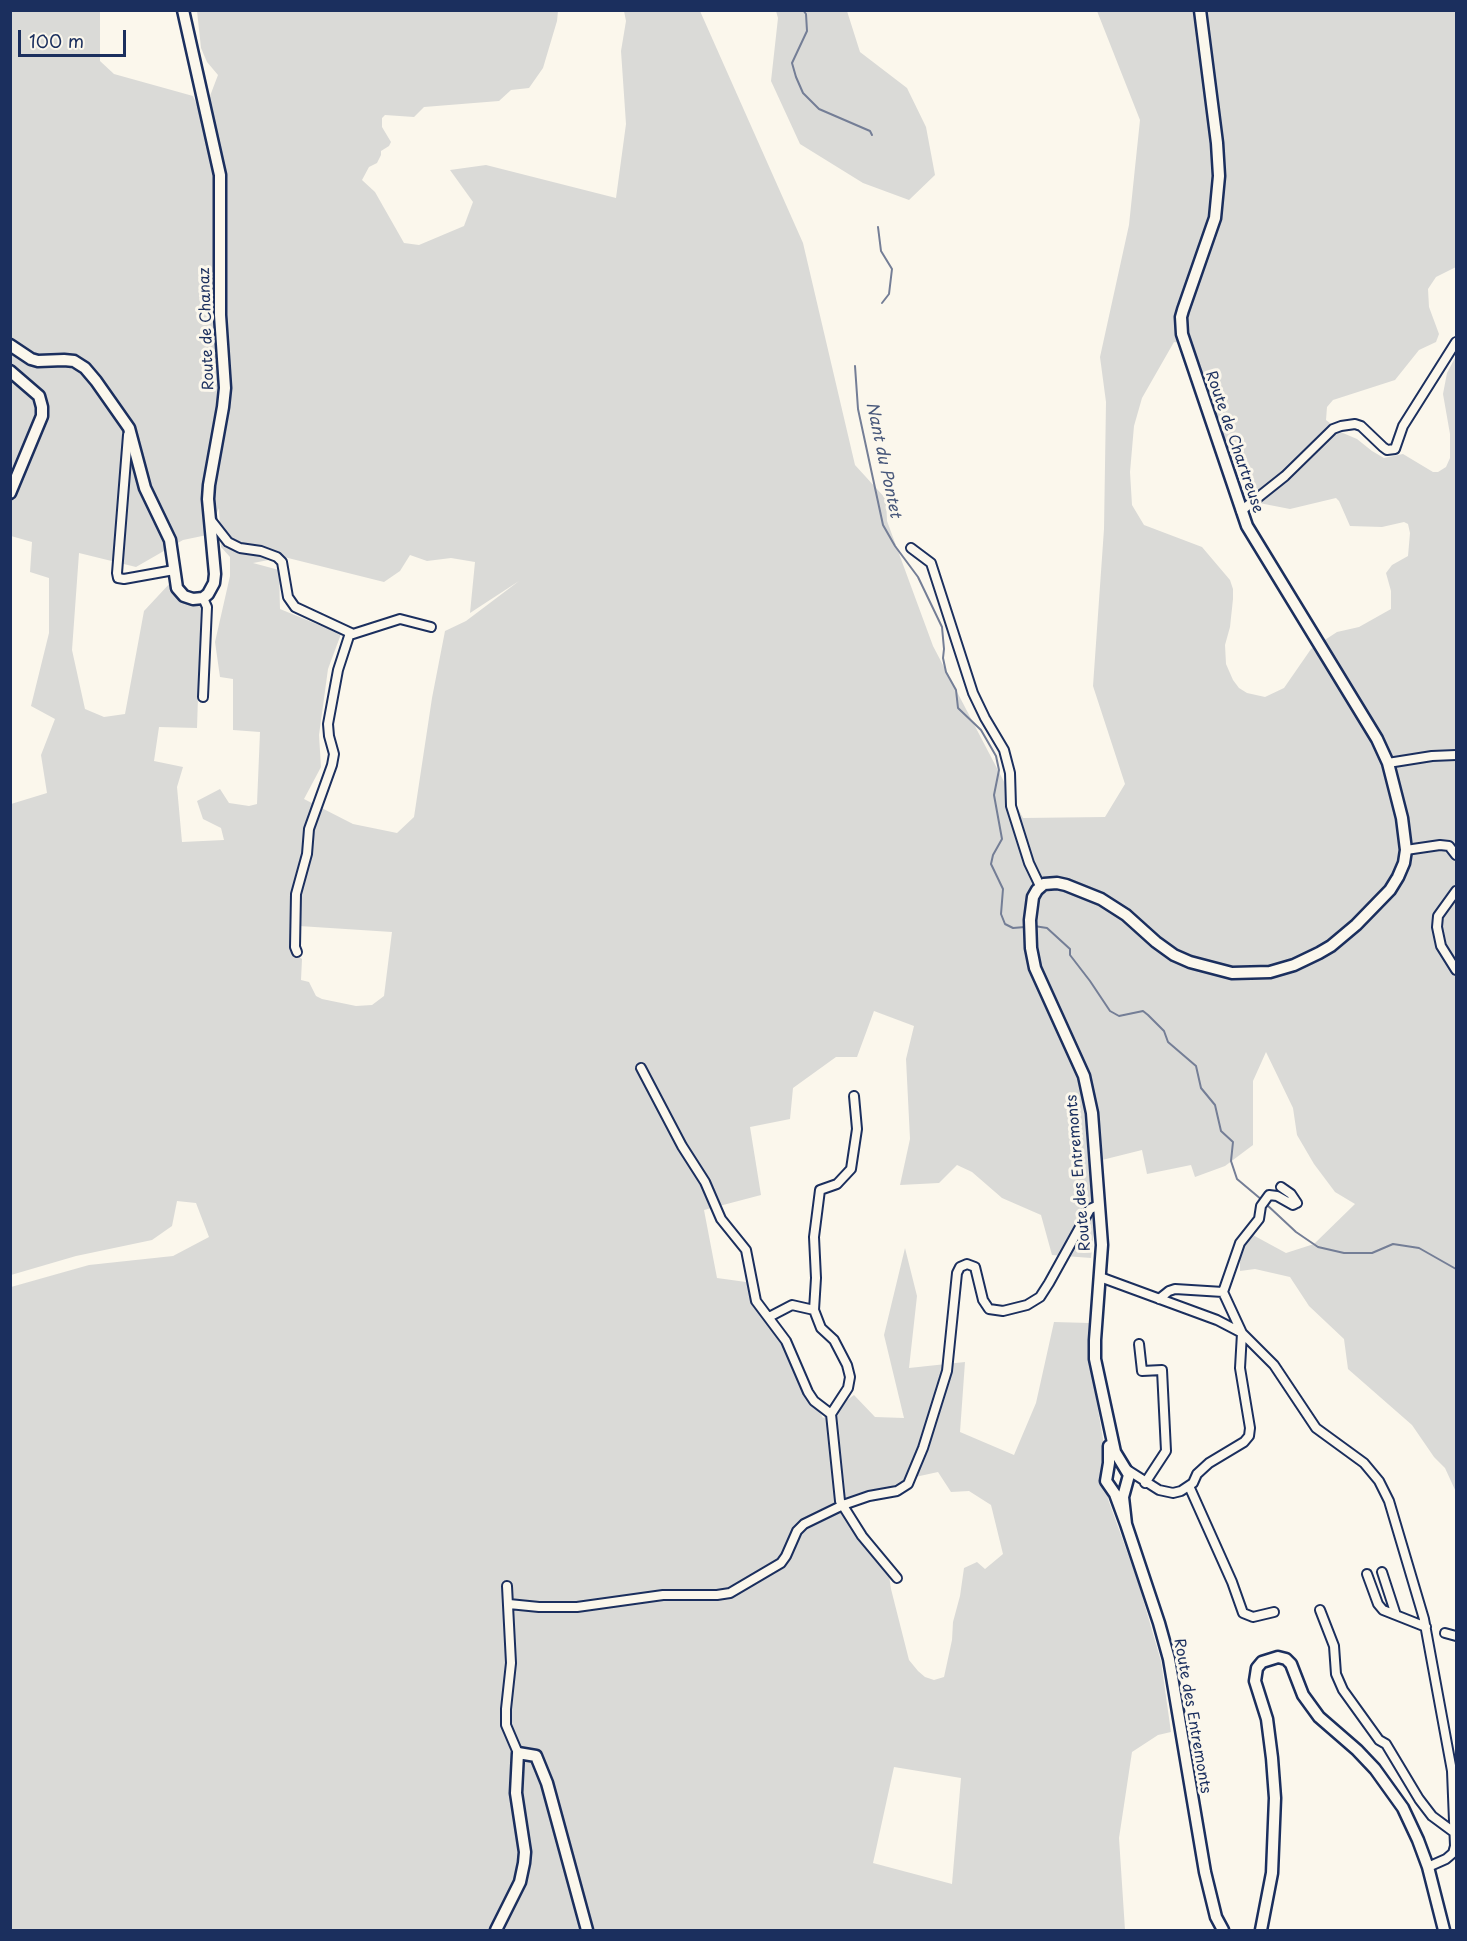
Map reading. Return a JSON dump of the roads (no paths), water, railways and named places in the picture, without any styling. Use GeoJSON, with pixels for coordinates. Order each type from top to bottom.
{"type":"FeatureCollection","features":[{"type":"Feature","properties":{"kind":"main road","name":"Route de Chanaz"},"geometry":{"type":"LineString","coordinates":[[183,10],[220,175],[220,315],[225,387],[209,485],[215,574],[212,589],[203,598]]}},
{"type":"Feature","properties":{"kind":"main road","name":"Route de Chartreuse"},"geometry":{"type":"LineString","coordinates":[[1200,10],[1219,176],[1215,218],[1181,317],[1181,327],[1241,511],[1259,548],[1377,739],[1388,763],[1402,818],[1406,850]]}},
{"type":"Feature","properties":{"kind":"main road"},"geometry":{"type":"LineString","coordinates":[[10,345],[31,359],[64,360],[80,365],[96,381],[129,428],[145,488],[170,540],[177,588],[181,593],[193,599],[203,598]]}},
{"type":"Feature","properties":{"kind":"main road"},"geometry":{"type":"LineString","coordinates":[[10,371],[39,396],[42,407],[42,416],[10,493]]}},
{"type":"Feature","properties":{"kind":"main road"},"geometry":{"type":"LineString","coordinates":[[1040,886],[1050,883],[1066,885],[1101,899],[1126,915],[1174,955],[1190,962],[1232,973],[1270,972],[1294,965],[1319,953],[1356,925],[1390,890],[1401,870],[1406,850]]}},
{"type":"Feature","properties":{"kind":"main road","name":"Route des Entremonts"},"geometry":{"type":"LineString","coordinates":[[1040,886],[1033,897],[1030,920],[1035,968],[1072,1048],[1088,1089],[1092,1113],[1102,1245],[1095,1359],[1115,1452],[1129,1477],[1123,1497],[1126,1524]]}},
{"type":"Feature","properties":{"kind":"main road","name":"Route des Entremonts"},"geometry":{"type":"LineString","coordinates":[[1108,1414],[1106,1481],[1126,1524],[1169,1659],[1204,1872],[1216,1917],[1223,1930]]}},
{"type":"Feature","properties":{"kind":"main road"},"geometry":{"type":"LineString","coordinates":[[1108,1470],[1113,1466],[1124,1468]]}},
{"type":"Feature","properties":{"kind":"main road"},"geometry":{"type":"LineString","coordinates":[[1111,1488],[1117,1490],[1127,1485]]}},
{"type":"Feature","properties":{"kind":"main road"},"geometry":{"type":"LineString","coordinates":[[1261,1930],[1272,1873],[1275,1798],[1267,1719],[1255,1681],[1257,1668],[1270,1659],[1278,1657],[1286,1659],[1291,1664],[1309,1705],[1318,1717],[1357,1750],[1375,1769],[1403,1808],[1428,1867],[1444,1930]]}},
{"type":"Feature","properties":{"kind":"main road"},"geometry":{"type":"LineString","coordinates":[[496,1930],[520,1882],[524,1863],[525,1852],[516,1793],[518,1753],[536,1756],[547,1782],[587,1930]]}},
{"type":"Feature","properties":{"kind":"main road","name":"Route des Entremonts"},"geometry":{"type":"LineString","coordinates":[[1216,1917],[1216,1930]]}},
{"type":"Feature","properties":{"kind":"street"},"geometry":{"type":"LineString","coordinates":[[1241,511],[1285,476],[1333,429],[1356,424],[1383,447],[1388,450],[1395,449],[1403,426],[1456,342]]}},
{"type":"Feature","properties":{"kind":"street"},"geometry":{"type":"LineString","coordinates":[[129,428],[118,578],[124,579],[174,570]]}},
{"type":"Feature","properties":{"kind":"street"},"geometry":{"type":"LineString","coordinates":[[210,519],[228,542],[240,548],[261,551],[277,557],[282,562],[288,597],[295,607],[355,634],[400,619],[431,627]]}},
{"type":"Feature","properties":{"kind":"street"},"geometry":{"type":"LineString","coordinates":[[911,548],[931,562],[973,693],[1004,750],[1010,773],[1011,806],[1029,863],[1040,886]]}},
{"type":"Feature","properties":{"kind":"street"},"geometry":{"type":"LineString","coordinates":[[203,598],[207,607],[203,697]]}},
{"type":"Feature","properties":{"kind":"street"},"geometry":{"type":"LineString","coordinates":[[296,947],[296,894],[307,854],[309,829],[332,765],[334,754],[328,724],[338,669],[350,633]]}},
{"type":"Feature","properties":{"kind":"street"},"geometry":{"type":"LineString","coordinates":[[1388,763],[1432,756],[1456,755]]}},
{"type":"Feature","properties":{"kind":"street"},"geometry":{"type":"LineString","coordinates":[[1406,850],[1440,845],[1449,846],[1456,855]]}},
{"type":"Feature","properties":{"kind":"street"},"geometry":{"type":"LineString","coordinates":[[1456,891],[1438,916],[1437,927],[1441,946],[1456,970]]}},
{"type":"Feature","properties":{"kind":"street"},"geometry":{"type":"LineString","coordinates":[[641,1068],[682,1146],[705,1182],[721,1219],[746,1250],[756,1300],[786,1341],[808,1392],[814,1401],[831,1414]]}},
{"type":"Feature","properties":{"kind":"street"},"geometry":{"type":"LineString","coordinates":[[854,1096],[857,1129],[851,1169],[837,1184],[820,1190],[814,1237],[816,1278],[814,1310],[821,1328],[834,1340],[847,1365],[850,1377],[848,1388],[831,1414],[838,1492],[843,1505],[862,1536],[897,1578]]}},
{"type":"Feature","properties":{"kind":"street"},"geometry":{"type":"LineString","coordinates":[[1124,1468],[1145,1483],[1159,1490],[1173,1493],[1189,1486],[1197,1474],[1209,1463],[1249,1437],[1250,1428],[1240,1368],[1242,1333],[1222,1292],[1240,1243],[1259,1219],[1264,1202],[1272,1194],[1293,1205],[1296,1204],[1297,1201],[1281,1186]]}},
{"type":"Feature","properties":{"kind":"street"},"geometry":{"type":"LineString","coordinates":[[509,1604],[577,1607],[663,1595],[730,1593],[780,1563],[786,1556],[800,1527],[812,1519],[869,1496],[897,1491],[908,1484],[947,1371],[957,1273],[960,1267],[967,1264],[975,1267],[982,1300],[989,1308],[1003,1311],[1027,1305],[1040,1297],[1090,1209],[1099,1205]]}},
{"type":"Feature","properties":{"kind":"street"},"geometry":{"type":"LineString","coordinates":[[1100,1277],[1217,1320],[1242,1333],[1274,1365],[1316,1428],[1364,1463],[1379,1481],[1389,1501],[1425,1627],[1452,1771],[1455,1855],[1428,1867]]}},
{"type":"Feature","properties":{"kind":"street"},"geometry":{"type":"LineString","coordinates":[[1159,1299],[1175,1289],[1222,1292]]}},
{"type":"Feature","properties":{"kind":"street"},"geometry":{"type":"LineString","coordinates":[[769,1317],[792,1305],[814,1310]]}},
{"type":"Feature","properties":{"kind":"street"},"geometry":{"type":"LineString","coordinates":[[1139,1344],[1142,1371],[1162,1370],[1166,1451],[1145,1483]]}},
{"type":"Feature","properties":{"kind":"street"},"geometry":{"type":"LineString","coordinates":[[1127,1485],[1135,1482],[1145,1483]]}},
{"type":"Feature","properties":{"kind":"street"},"geometry":{"type":"LineString","coordinates":[[1189,1486],[1232,1582],[1243,1613],[1253,1617],[1274,1612]]}},
{"type":"Feature","properties":{"kind":"street"},"geometry":{"type":"LineString","coordinates":[[1382,1572],[1396,1615]]}},
{"type":"Feature","properties":{"kind":"street"},"geometry":{"type":"LineString","coordinates":[[1367,1574],[1378,1604],[1383,1610],[1425,1627]]}},
{"type":"Feature","properties":{"kind":"street"},"geometry":{"type":"LineString","coordinates":[[507,1586],[511,1664],[506,1725],[518,1753]]}},
{"type":"Feature","properties":{"kind":"street"},"geometry":{"type":"LineString","coordinates":[[1320,1610],[1334,1646],[1336,1674],[1343,1690],[1379,1740],[1386,1744],[1419,1799],[1432,1816],[1455,1833]]}},
{"type":"Feature","properties":{"kind":"street"},"geometry":{"type":"LineString","coordinates":[[1445,1633],[1456,1636]]}},
{"type":"Feature","properties":{"kind":"waterway","name":"Nant du Pontet"},"geometry":{"type":"LineString","coordinates":[[803,10],[806,14],[807,31],[792,63],[803,93],[819,109],[870,131],[872,135]]}},
{"type":"Feature","properties":{"kind":"waterway","name":"Nant du Pontet"},"geometry":{"type":"LineString","coordinates":[[878,227],[881,251],[892,269],[889,294],[882,303]]}},
{"type":"Feature","properties":{"kind":"waterway","name":"Nant du Pontet"},"geometry":{"type":"LineString","coordinates":[[855,366],[858,409],[883,525],[918,577],[942,627],[943,658],[946,672],[956,690],[958,708],[981,730],[996,756],[999,770],[994,795],[1002,839],[991,864],[1003,889],[1001,914],[1005,924],[1013,928],[1025,927]]}},
{"type":"Feature","properties":{"kind":"waterway","name":"Nant du Pontet"},"geometry":{"type":"LineString","coordinates":[[1034,926],[1047,928],[1070,949],[1070,955],[1110,1011],[1119,1016],[1143,1011],[1164,1031],[1168,1042],[1196,1066],[1201,1088],[1215,1105],[1221,1131],[1233,1142],[1231,1161],[1237,1179],[1262,1200]]}},
{"type":"Feature","properties":{"kind":"waterway","name":"Nant du Pontet"},"geometry":{"type":"LineString","coordinates":[[1266,1204],[1296,1232],[1318,1247],[1344,1253],[1372,1253],[1393,1244],[1419,1248],[1456,1269]]}}]}
